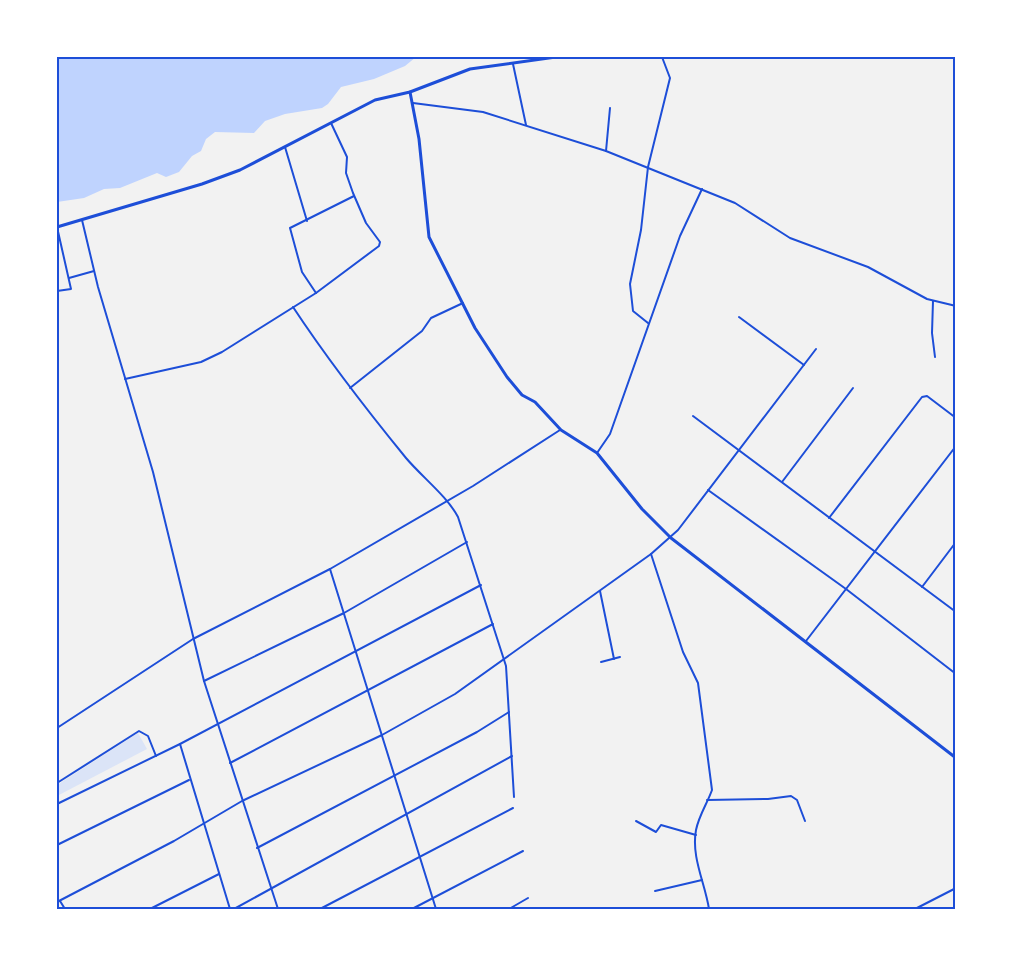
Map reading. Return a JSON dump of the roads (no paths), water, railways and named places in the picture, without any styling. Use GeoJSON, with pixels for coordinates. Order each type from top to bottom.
{"type":"FeatureCollection","features":[{"type":"Feature","properties":{"kind":"main road"},"geometry":{"type":"LineString","coordinates":[[57,227],[202,184],[240,170],[375,100],[410,92],[470,69],[556,57]]}},
{"type":"Feature","properties":{"kind":"main road"},"geometry":{"type":"LineString","coordinates":[[410,92],[429,237],[475,328],[522,395],[535,402],[561,430],[597,453],[642,509],[670,538],[956,758]]}},
{"type":"Feature","properties":{"kind":"street"},"geometry":{"type":"LineString","coordinates":[[648,323],[633,311],[630,284],[641,230],[648,166],[664,93],[670,78],[662,57]]}},
{"type":"Feature","properties":{"kind":"street"},"geometry":{"type":"LineString","coordinates":[[513,62],[526,125]]}},
{"type":"Feature","properties":{"kind":"street"},"geometry":{"type":"LineString","coordinates":[[413,103],[483,112],[648,166],[735,203],[790,238],[868,267],[933,301],[956,306]]}},
{"type":"Feature","properties":{"kind":"street"},"geometry":{"type":"LineString","coordinates":[[606,151],[610,108]]}},
{"type":"Feature","properties":{"kind":"street"},"geometry":{"type":"LineString","coordinates":[[125,379],[201,362],[222,352],[316,293],[379,246],[380,242],[366,224],[354,196],[346,173],[347,157],[331,123]]}},
{"type":"Feature","properties":{"kind":"street"},"geometry":{"type":"LineString","coordinates":[[285,147],[307,220]]}},
{"type":"Feature","properties":{"kind":"street"},"geometry":{"type":"LineString","coordinates":[[597,453],[610,434],[680,236],[702,189]]}},
{"type":"Feature","properties":{"kind":"street"},"geometry":{"type":"LineString","coordinates":[[316,293],[302,272],[290,232],[291,227],[354,196]]}},
{"type":"Feature","properties":{"kind":"street"},"geometry":{"type":"LineString","coordinates":[[82,220],[94,271],[153,472],[204,681],[257,849],[279,909]]}},
{"type":"Feature","properties":{"kind":"street"},"geometry":{"type":"LineString","coordinates":[[57,227],[71,289],[57,291]]}},
{"type":"Feature","properties":{"kind":"street"},"geometry":{"type":"LineString","coordinates":[[69,279],[94,271]]}},
{"type":"Feature","properties":{"kind":"street"},"geometry":{"type":"LineString","coordinates":[[933,301],[932,333],[935,357]]}},
{"type":"Feature","properties":{"kind":"street"},"geometry":{"type":"LineString","coordinates":[[350,388],[422,331],[431,318],[463,303]]}},
{"type":"Feature","properties":{"kind":"street"},"geometry":{"type":"LineString","coordinates":[[293,307],[350,388],[426,482],[448,501],[458,517],[504,658],[514,797]]}},
{"type":"Feature","properties":{"kind":"street"},"geometry":{"type":"LineString","coordinates":[[739,317],[804,365]]}},
{"type":"Feature","properties":{"kind":"street"},"geometry":{"type":"LineString","coordinates":[[64,909],[59,901],[204,824],[242,801],[382,735],[455,694],[651,555],[670,538],[816,349]]}},
{"type":"Feature","properties":{"kind":"street"},"geometry":{"type":"LineString","coordinates":[[783,482],[853,388]]}},
{"type":"Feature","properties":{"kind":"street"},"geometry":{"type":"LineString","coordinates":[[829,518],[921,397],[927,396],[956,418]]}},
{"type":"Feature","properties":{"kind":"street"},"geometry":{"type":"LineString","coordinates":[[693,416],[956,612]]}},
{"type":"Feature","properties":{"kind":"street"},"geometry":{"type":"LineString","coordinates":[[57,728],[194,639],[330,569],[448,501],[561,430]]}},
{"type":"Feature","properties":{"kind":"street"},"geometry":{"type":"LineString","coordinates":[[805,642],[956,446]]}},
{"type":"Feature","properties":{"kind":"street"},"geometry":{"type":"LineString","coordinates":[[708,490],[846,589],[956,674]]}},
{"type":"Feature","properties":{"kind":"street"},"geometry":{"type":"LineString","coordinates":[[204,681],[344,613],[467,542]]}},
{"type":"Feature","properties":{"kind":"street"},"geometry":{"type":"LineString","coordinates":[[921,587],[956,542]]}},
{"type":"Feature","properties":{"kind":"street"},"geometry":{"type":"LineString","coordinates":[[651,555],[683,652],[698,683],[711,790],[696,835],[698,866],[709,909]]}},
{"type":"Feature","properties":{"kind":"street"},"geometry":{"type":"LineString","coordinates":[[330,569],[436,909]]}},
{"type":"Feature","properties":{"kind":"street"},"geometry":{"type":"LineString","coordinates":[[57,804],[180,744],[481,585]]}},
{"type":"Feature","properties":{"kind":"street"},"geometry":{"type":"LineString","coordinates":[[600,591],[614,659]]}},
{"type":"Feature","properties":{"kind":"street"},"geometry":{"type":"LineString","coordinates":[[230,764],[493,624]]}},
{"type":"Feature","properties":{"kind":"street"},"geometry":{"type":"LineString","coordinates":[[601,662],[620,657]]}},
{"type":"Feature","properties":{"kind":"street"},"geometry":{"type":"LineString","coordinates":[[257,849],[477,732],[509,712]]}},
{"type":"Feature","properties":{"kind":"street"},"geometry":{"type":"LineString","coordinates":[[57,783],[139,731],[148,736],[156,756]]}},
{"type":"Feature","properties":{"kind":"street"},"geometry":{"type":"LineString","coordinates":[[180,744],[189,780],[232,909],[272,890],[512,756]]}},
{"type":"Feature","properties":{"kind":"street"},"geometry":{"type":"LineString","coordinates":[[57,845],[189,780]]}},
{"type":"Feature","properties":{"kind":"street"},"geometry":{"type":"LineString","coordinates":[[707,800],[768,799],[791,796],[797,800],[805,821]]}},
{"type":"Feature","properties":{"kind":"street"},"geometry":{"type":"LineString","coordinates":[[320,909],[420,859],[513,808]]}},
{"type":"Feature","properties":{"kind":"street"},"geometry":{"type":"LineString","coordinates":[[636,820],[657,832],[661,825],[696,835]]}},
{"type":"Feature","properties":{"kind":"street"},"geometry":{"type":"LineString","coordinates":[[412,909],[523,850]]}},
{"type":"Feature","properties":{"kind":"street"},"geometry":{"type":"LineString","coordinates":[[150,909],[219,874]]}},
{"type":"Feature","properties":{"kind":"street"},"geometry":{"type":"LineString","coordinates":[[655,891],[702,880]]}},
{"type":"Feature","properties":{"kind":"street"},"geometry":{"type":"LineString","coordinates":[[915,909],[956,888]]}},
{"type":"Feature","properties":{"kind":"street"},"geometry":{"type":"LineString","coordinates":[[509,909],[528,898]]}},
{"type":"Feature","properties":{"kind":"water"},"geometry":{"type":"Polygon","coordinates":[[[57,57],[416,57],[405,66],[374,79],[341,87],[322,108],[285,114],[265,121],[254,133],[215,132],[206,139],[201,151],[192,156],[179,172],[166,177],[157,173],[120,188],[104,189],[84,198],[57,202],[57,57]]]}}]}
